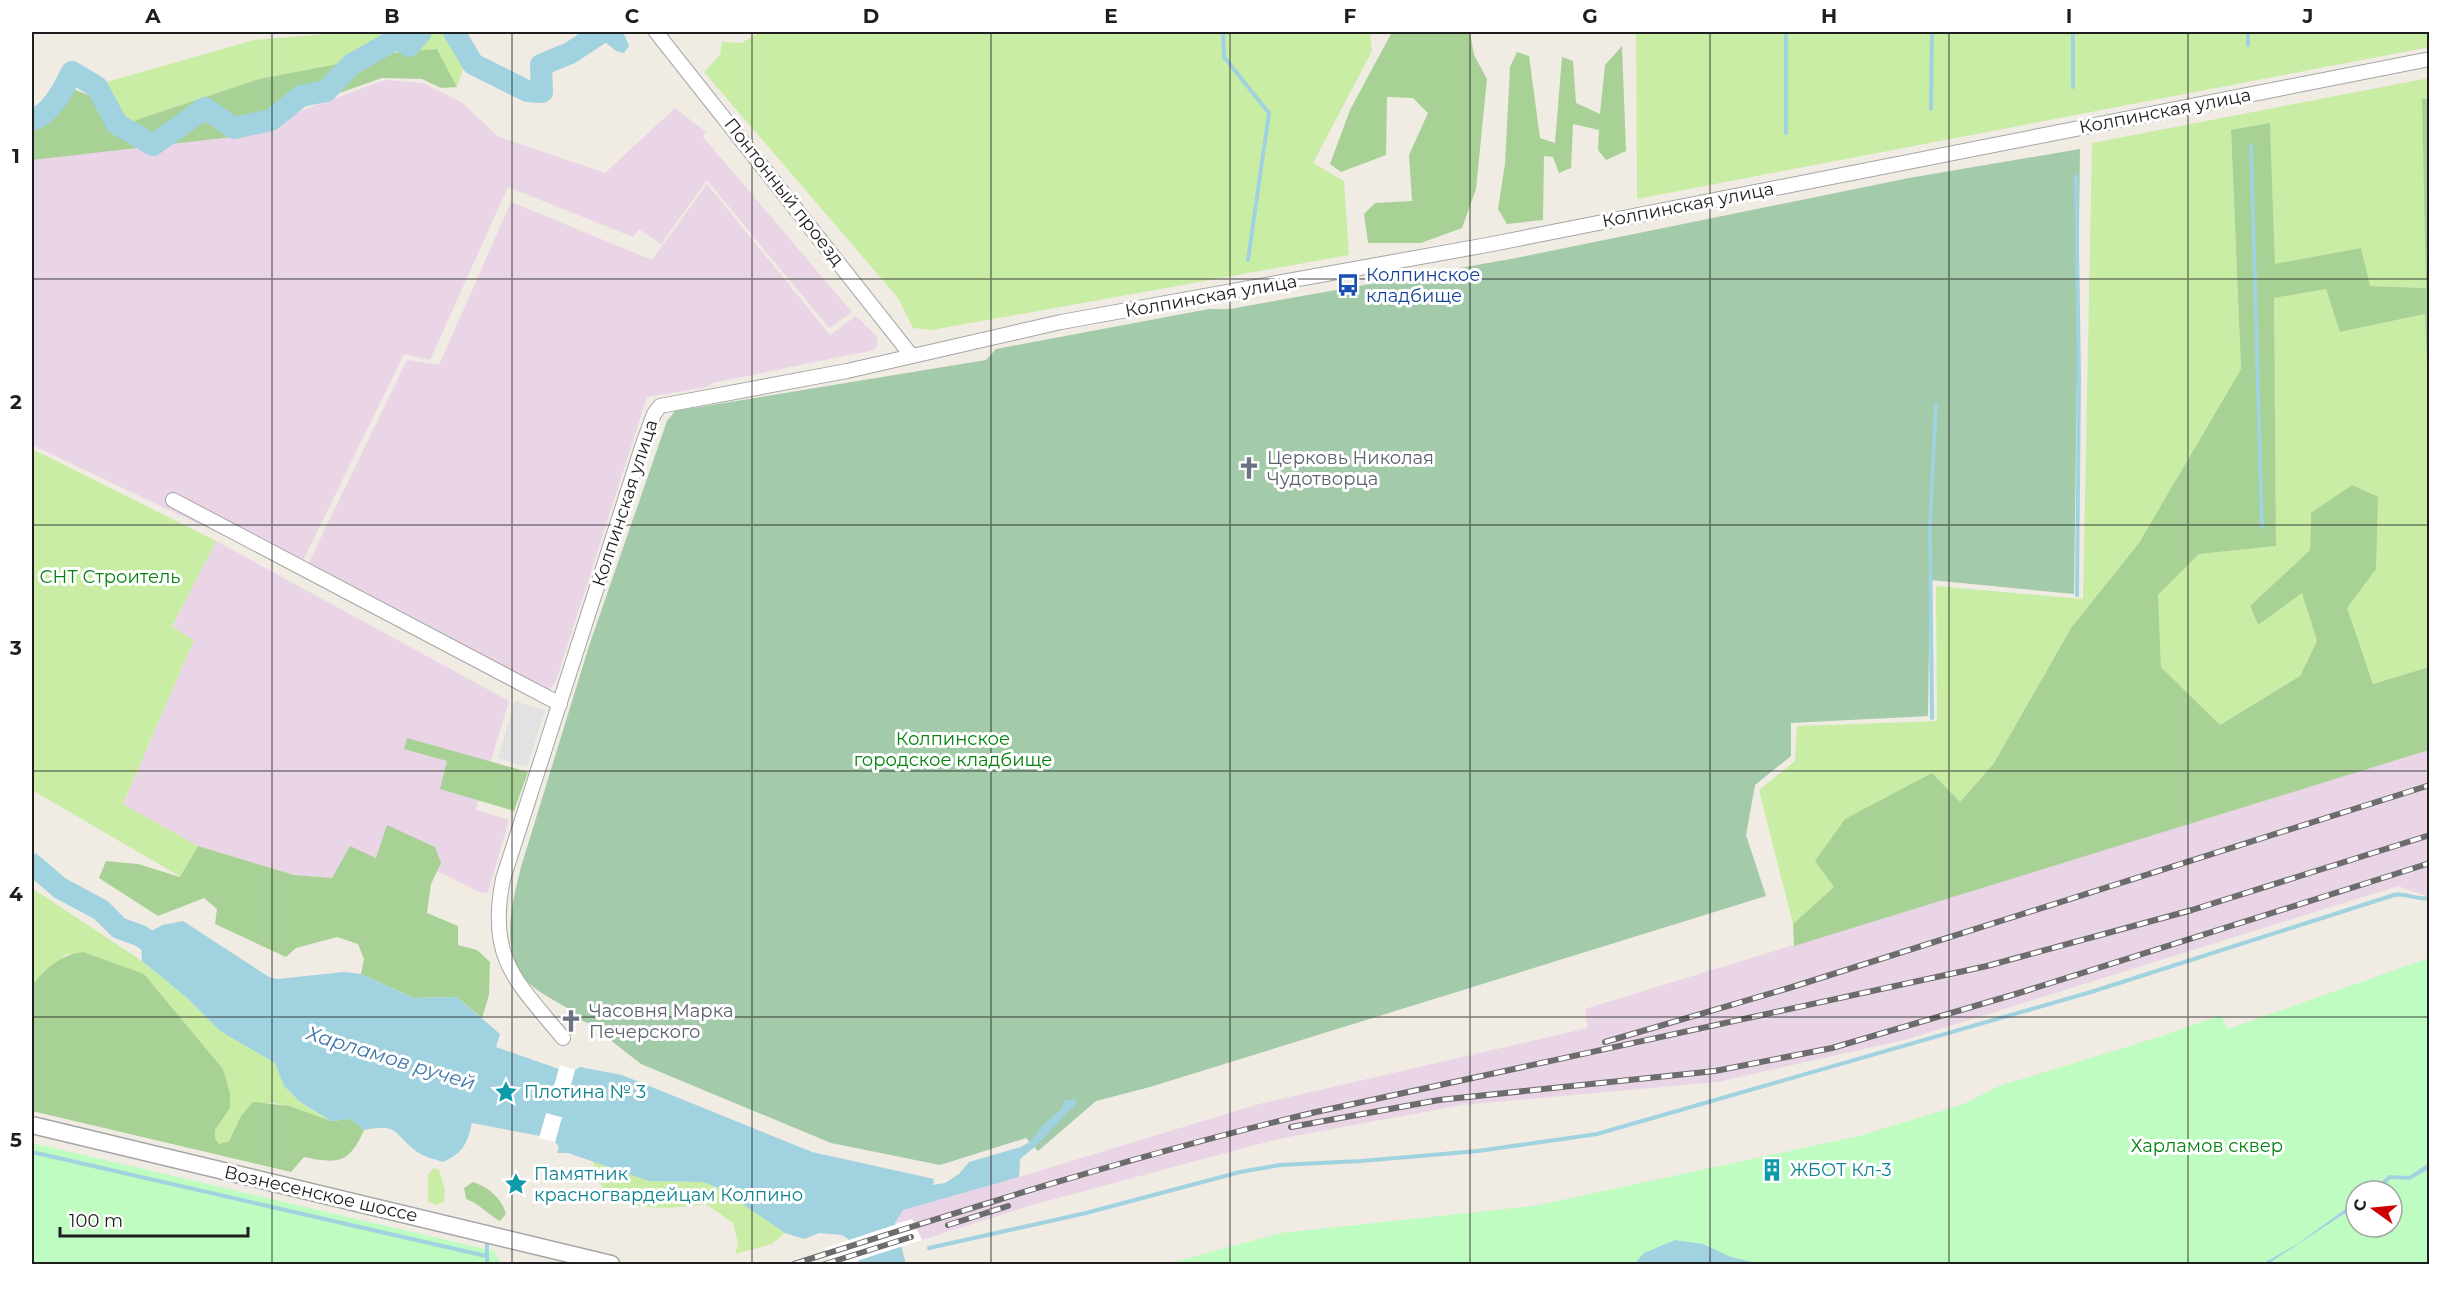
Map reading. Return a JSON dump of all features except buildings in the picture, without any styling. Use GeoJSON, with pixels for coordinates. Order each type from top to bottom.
{"type":"FeatureCollection","features":[{"type":"Feature","properties":{"kind":"street","name":"Понтонный проезд"},"geometry":{"type":"LineString","coordinates":[[656,32],[911,355]]}},
{"type":"Feature","properties":{"kind":"street","name":"Колпинская улица"},"geometry":{"type":"LineString","coordinates":[[562,1038],[513,978],[502,953],[498,925],[504,879],[643,444],[654,414],[660,406],[847,371],[1061,322],[1487,245],[2430,59]]}},
{"type":"Feature","properties":{"kind":"street"},"geometry":{"type":"LineString","coordinates":[[173,500],[560,704]]}},
{"type":"Feature","properties":{"kind":"street","name":"Вознесенское шоссе"},"geometry":{"type":"LineString","coordinates":[[32,1125],[611,1264]]}},
{"type":"Feature","properties":{"kind":"shaded area"},"geometry":{"type":"Polygon","coordinates":[[[385,80],[423,83],[461,102],[499,137],[605,173],[675,108],[706,132],[703,137],[852,312],[829,328],[707,180],[661,244],[639,229],[633,237],[508,187],[430,360],[404,354],[298,571],[32,445],[32,157],[216,136],[268,127],[305,109],[385,80]]]}},
{"type":"Feature","properties":{"kind":"shaded area"},"geometry":{"type":"Polygon","coordinates":[[[707,184],[830,335],[856,316],[877,337],[878,344],[875,349],[869,351],[712,383],[707,387],[647,397],[556,681],[548,692],[307,566],[407,360],[439,365],[511,202],[652,260],[707,184]]]}},
{"type":"Feature","properties":{"kind":"shaded area"},"geometry":{"type":"Polygon","coordinates":[[[216,541],[509,701],[476,810],[509,820],[488,892],[482,893],[382,844],[376,859],[350,846],[333,878],[294,875],[198,846],[123,805],[194,640],[172,628],[216,541]]]}},
{"type":"Feature","properties":{"kind":"shaded area"},"geometry":{"type":"Polygon","coordinates":[[[515,701],[545,710],[527,767],[498,758],[515,701]]]}},
{"type":"Feature","properties":{"kind":"shaded area"},"geometry":{"type":"Polygon","coordinates":[[[2429,750],[2429,897],[2398,886],[1908,1039],[1717,1082],[1462,1105],[1278,1139],[1032,1205],[922,1240],[912,1220],[895,1223],[903,1209],[1019,1177],[1259,1104],[1588,1028],[1585,1009],[2429,750]]]}},
{"type":"Feature","properties":{"kind":"green space"},"geometry":{"type":"Polygon","coordinates":[[[349,32],[464,32],[470,48],[457,87],[437,49],[400,52],[259,79],[139,119],[116,129],[94,97],[103,83],[254,40],[349,32]]]}},
{"type":"Feature","properties":{"kind":"green space"},"geometry":{"type":"Polygon","coordinates":[[[761,32],[1370,32],[1372,51],[1313,163],[1344,181],[1349,255],[932,330],[913,328],[898,298],[704,72],[720,55],[722,42],[741,43],[761,32]]]}},
{"type":"Feature","properties":{"kind":"green space"},"geometry":{"type":"Polygon","coordinates":[[[1392,32],[1470,32],[1474,55],[1487,79],[1476,189],[1462,228],[1421,243],[1368,243],[1364,214],[1375,203],[1412,201],[1409,155],[1428,113],[1413,98],[1387,97],[1386,155],[1341,172],[1330,164],[1350,110],[1392,32]]]}},
{"type":"Feature","properties":{"kind":"green space"},"geometry":{"type":"Polygon","coordinates":[[[1636,32],[2429,32],[2430,47],[1637,199],[1636,32]]]}},
{"type":"Feature","properties":{"kind":"green space"},"geometry":{"type":"Polygon","coordinates":[[[1622,46],[1626,151],[1606,160],[1598,150],[1599,130],[1573,124],[1571,168],[1559,173],[1553,157],[1544,156],[1543,220],[1507,224],[1498,209],[1505,164],[1510,67],[1517,52],[1529,56],[1540,138],[1555,143],[1562,57],[1573,61],[1576,103],[1600,114],[1605,65],[1622,46]]]}},
{"type":"Feature","properties":{"kind":"green space"},"geometry":{"type":"Polygon","coordinates":[[[437,49],[457,87],[441,88],[422,79],[382,78],[297,108],[268,124],[232,137],[32,160],[32,127],[44,126],[70,88],[94,97],[116,129],[139,119],[259,79],[400,52],[437,49]]]}},
{"type":"Feature","properties":{"kind":"green space"},"geometry":{"type":"Polygon","coordinates":[[[2429,78],[2429,99],[2422,99],[2427,288],[2369,286],[2361,248],[2275,265],[2270,124],[2231,130],[2241,369],[2139,543],[2071,628],[1994,763],[1959,803],[1932,773],[1835,887],[1793,924],[1759,790],[1795,761],[1797,726],[1937,721],[1936,586],[2083,599],[2092,143],[2429,78]]]}},
{"type":"Feature","properties":{"kind":"green space"},"geometry":{"type":"Polygon","coordinates":[[[2422,99],[2430,99],[2429,422],[2425,314],[2340,332],[2326,289],[2274,298],[2276,546],[2199,554],[2158,595],[2161,667],[2220,725],[2300,676],[2317,641],[2302,593],[2258,625],[2250,606],[2310,550],[2311,513],[2352,485],[2378,497],[2376,569],[2347,608],[2373,684],[2429,667],[2429,750],[1794,946],[1793,924],[1834,887],[1815,861],[1845,819],[1932,773],[1960,802],[1994,763],[2071,628],[2139,543],[2241,369],[2231,130],[2270,123],[2275,264],[2361,248],[2370,286],[2426,288],[2422,99]]]}},
{"type":"Feature","properties":{"kind":"green space","name":"Колпинское городское кладбище"},"geometry":{"type":"Polygon","coordinates":[[[2080,149],[2074,594],[1930,580],[1928,716],[1791,723],[1791,756],[1755,785],[1746,835],[1766,896],[1150,1087],[1096,1101],[1038,1151],[1026,1138],[940,1165],[831,1143],[641,1064],[590,1024],[581,1020],[578,1024],[576,1018],[570,1015],[572,1011],[535,988],[517,967],[510,939],[510,925],[521,867],[589,646],[667,421],[675,411],[986,360],[996,349],[1209,309],[1230,309],[1516,258],[1909,178],[2080,149]]]}},
{"type":"Feature","properties":{"kind":"green space"},"geometry":{"type":"Polygon","coordinates":[[[2326,289],[2341,332],[2425,314],[2430,422],[2429,667],[2373,684],[2346,608],[2376,569],[2311,513],[2310,550],[2250,606],[2258,625],[2302,592],[2317,641],[2300,676],[2220,725],[2161,667],[2158,595],[2199,554],[2276,546],[2273,298],[2326,289]]]}},
{"type":"Feature","properties":{"kind":"green space","name":"СНТ Строитель"},"geometry":{"type":"Polygon","coordinates":[[[32,449],[216,541],[172,627],[194,640],[123,804],[198,846],[181,877],[32,790],[32,449]]]}},
{"type":"Feature","properties":{"kind":"green space"},"geometry":{"type":"Polygon","coordinates":[[[407,738],[528,772],[514,811],[440,789],[447,761],[404,749],[407,738]]]}},
{"type":"Feature","properties":{"kind":"green space"},"geometry":{"type":"Polygon","coordinates":[[[387,825],[435,847],[441,863],[431,884],[427,913],[458,926],[458,945],[477,950],[490,962],[489,995],[482,1018],[457,997],[414,998],[361,974],[364,959],[358,944],[337,937],[296,948],[286,957],[215,924],[217,909],[204,898],[158,916],[99,878],[106,861],[138,864],[180,877],[198,846],[294,875],[332,878],[350,846],[376,858],[387,825]]]}},
{"type":"Feature","properties":{"kind":"green space"},"geometry":{"type":"Polygon","coordinates":[[[32,888],[142,961],[186,997],[220,1031],[275,1063],[284,1086],[300,1102],[331,1121],[272,1102],[241,1116],[229,1141],[219,1144],[215,1138],[215,1130],[230,1108],[223,1069],[144,974],[66,954],[32,986],[32,888]]]}},
{"type":"Feature","properties":{"kind":"green space"},"geometry":{"type":"Polygon","coordinates":[[[83,952],[144,974],[223,1069],[230,1093],[230,1108],[215,1130],[215,1138],[219,1144],[229,1141],[241,1116],[253,1102],[289,1106],[331,1121],[351,1119],[364,1130],[353,1150],[341,1159],[334,1160],[304,1157],[291,1172],[32,1111],[32,986],[54,963],[83,952]]]}},
{"type":"Feature","properties":{"kind":"green space","name":"Харламов сквер"},"geometry":{"type":"Polygon","coordinates":[[[2429,958],[2429,1163],[2409,1176],[2389,1175],[2384,1179],[2344,1179],[2344,1210],[2299,1243],[2262,1264],[1761,1264],[1731,1257],[1703,1245],[1675,1240],[1644,1253],[1634,1264],[1166,1264],[1281,1233],[1534,1206],[1859,1136],[1964,1104],[1999,1086],[2159,1037],[2221,1015],[2228,1029],[2429,958]]]}},
{"type":"Feature","properties":{"kind":"green space"},"geometry":{"type":"Polygon","coordinates":[[[32,1143],[494,1251],[501,1264],[32,1264],[32,1143]]]}},
{"type":"Feature","properties":{"kind":"green space"},"geometry":{"type":"Polygon","coordinates":[[[593,1161],[649,1181],[703,1182],[719,1188],[785,1233],[772,1244],[735,1254],[738,1243],[733,1223],[706,1204],[654,1208],[620,1200],[607,1192],[598,1179],[593,1161]]]}},
{"type":"Feature","properties":{"kind":"green space"},"geometry":{"type":"Polygon","coordinates":[[[433,1168],[439,1170],[445,1190],[444,1202],[436,1205],[428,1201],[428,1176],[433,1168]]]}},
{"type":"Feature","properties":{"kind":"green space"},"geometry":{"type":"Polygon","coordinates":[[[2429,1169],[2429,1264],[2268,1264],[2344,1214],[2344,1239],[2404,1239],[2404,1180],[2410,1180],[2429,1169]]]}},
{"type":"Feature","properties":{"kind":"green space"},"geometry":{"type":"Polygon","coordinates":[[[473,1182],[489,1190],[498,1198],[506,1214],[500,1221],[466,1199],[464,1188],[473,1182]]]}},
{"type":"Feature","properties":{"kind":"water"},"geometry":{"type":"Polygon","coordinates":[[[593,32],[623,32],[629,46],[624,53],[616,51],[593,32]]]}},
{"type":"Feature","properties":{"kind":"water"},"geometry":{"type":"Polygon","coordinates":[[[183,921],[269,977],[277,979],[344,972],[361,974],[414,998],[457,997],[500,1034],[496,1047],[559,1069],[540,1136],[472,1123],[463,1147],[443,1162],[419,1153],[390,1129],[364,1130],[351,1119],[331,1121],[300,1102],[284,1086],[275,1063],[220,1031],[186,997],[142,961],[141,936],[163,925],[183,921]]]}},
{"type":"Feature","properties":{"kind":"water"},"geometry":{"type":"Polygon","coordinates":[[[580,1067],[622,1075],[812,1152],[934,1179],[933,1185],[945,1183],[959,1174],[969,1162],[1021,1147],[1031,1141],[1041,1127],[1063,1107],[1063,1101],[1075,1099],[1077,1103],[1037,1145],[1020,1159],[1019,1177],[903,1210],[895,1223],[906,1264],[860,1264],[848,1239],[842,1235],[819,1233],[804,1239],[785,1233],[719,1188],[703,1182],[649,1181],[568,1153],[557,1153],[559,1147],[555,1142],[575,1070],[580,1067]]]}},
{"type":"Feature","properties":{"kind":"water"},"geometry":{"type":"Polygon","coordinates":[[[2429,1163],[2429,1169],[2410,1180],[2384,1179],[2389,1175],[2409,1176],[2429,1163]]]}},
{"type":"Feature","properties":{"kind":"water"},"geometry":{"type":"Polygon","coordinates":[[[2344,1210],[2344,1214],[2268,1264],[2262,1264],[2299,1243],[2344,1210]]]}},
{"type":"Feature","properties":{"kind":"water"},"geometry":{"type":"Polygon","coordinates":[[[1675,1240],[1703,1244],[1731,1257],[1761,1264],[1634,1264],[1644,1253],[1675,1240]]]}},
{"type":"Feature","properties":{"kind":"pier"},"geometry":{"type":"Polygon","coordinates":[[[560,1065],[575,1070],[555,1142],[539,1138],[560,1065]]]}},
{"type":"Feature","properties":{"kind":"pier"},"geometry":{"type":"Polygon","coordinates":[[[912,1219],[922,1240],[847,1264],[830,1264],[825,1248],[912,1219]]]}},
{"type":"Feature","properties":{"kind":"waterway"},"geometry":{"type":"LineString","coordinates":[[32,120],[51,107],[72,72],[97,87],[117,124],[153,145],[205,108],[234,128],[271,120],[301,96],[326,91],[352,64],[398,38],[409,46],[421,32]]}},
{"type":"Feature","properties":{"kind":"waterway"},"geometry":{"type":"LineString","coordinates":[[454,32],[473,64],[527,91],[542,92],[541,65],[570,53],[602,32]]}},
{"type":"Feature","properties":{"kind":"waterway"},"geometry":{"type":"LineString","coordinates":[[1223,32],[1224,57],[1269,113],[1248,260]]}},
{"type":"Feature","properties":{"kind":"waterway"},"geometry":{"type":"LineString","coordinates":[[1786,32],[1786,133]]}},
{"type":"Feature","properties":{"kind":"waterway"},"geometry":{"type":"LineString","coordinates":[[1931,109],[1932,32]]}},
{"type":"Feature","properties":{"kind":"waterway"},"geometry":{"type":"LineString","coordinates":[[2073,32],[2073,87]]}},
{"type":"Feature","properties":{"kind":"waterway"},"geometry":{"type":"LineString","coordinates":[[2248,32],[2248,45]]}},
{"type":"Feature","properties":{"kind":"waterway"},"geometry":{"type":"LineString","coordinates":[[2251,146],[2262,527]]}},
{"type":"Feature","properties":{"kind":"waterway"},"geometry":{"type":"LineString","coordinates":[[2076,176],[2079,379],[2077,595]]}},
{"type":"Feature","properties":{"kind":"waterway"},"geometry":{"type":"LineString","coordinates":[[1932,718],[1930,525],[1936,404]]}},
{"type":"Feature","properties":{"kind":"waterway","name":"Харламов ручей"},"geometry":{"type":"LineString","coordinates":[[32,864],[60,888],[101,910],[119,928],[141,936],[165,953]]}},
{"type":"Feature","properties":{"kind":"waterway"},"geometry":{"type":"LineString","coordinates":[[929,1248],[1086,1213],[1240,1172],[1280,1165],[1478,1151],[1597,1134],[2091,992],[2394,895],[2430,898]]}},
{"type":"Feature","properties":{"kind":"waterway","name":"Харламов ручей"},"geometry":{"type":"LineString","coordinates":[[522,1095],[594,1115]]}},
{"type":"Feature","properties":{"kind":"waterway"},"geometry":{"type":"LineString","coordinates":[[32,1152],[486,1256]]}},
{"type":"Feature","properties":{"kind":"waterway"},"geometry":{"type":"LineString","coordinates":[[487,1245],[487,1264]]}},
{"type":"Feature","properties":{"kind":"railway"},"geometry":{"type":"LineString","coordinates":[[1605,1042],[1789,988],[2430,785]]}},
{"type":"Feature","properties":{"kind":"railway"},"geometry":{"type":"LineString","coordinates":[[794,1264],[1054,1183],[1250,1128],[1987,966],[2192,910],[2430,835]]}},
{"type":"Feature","properties":{"kind":"railway"},"geometry":{"type":"LineString","coordinates":[[1291,1127],[1439,1100],[1715,1071],[1832,1048],[2019,993],[2430,863]]}},
{"type":"Feature","properties":{"kind":"railway"},"geometry":{"type":"LineString","coordinates":[[948,1225],[1008,1206]]}},
{"type":"Feature","properties":{"kind":"railway"},"geometry":{"type":"LineString","coordinates":[[825,1264],[911,1237]]}},
{"type":"Feature","properties":{"kind":"place","name":"Колпинское кладбище"},"geometry":{"type":"Point","coordinates":[1348,285]}},
{"type":"Feature","properties":{"kind":"place","name":"Церковь Николая Чудотворца"},"geometry":{"type":"Point","coordinates":[1249,468]}},
{"type":"Feature","properties":{"kind":"place","name":"Часовня Марка Печерского"},"geometry":{"type":"Point","coordinates":[571,1021]}},
{"type":"Feature","properties":{"kind":"place","name":"Плотина № 3"},"geometry":{"type":"Point","coordinates":[506,1092]}},
{"type":"Feature","properties":{"kind":"place","name":"ЖБОТ Кл-3"},"geometry":{"type":"Point","coordinates":[1772,1170]}},
{"type":"Feature","properties":{"kind":"place","name":"Памятник красногвардейцам Колпино"},"geometry":{"type":"Point","coordinates":[516,1184]}}]}
